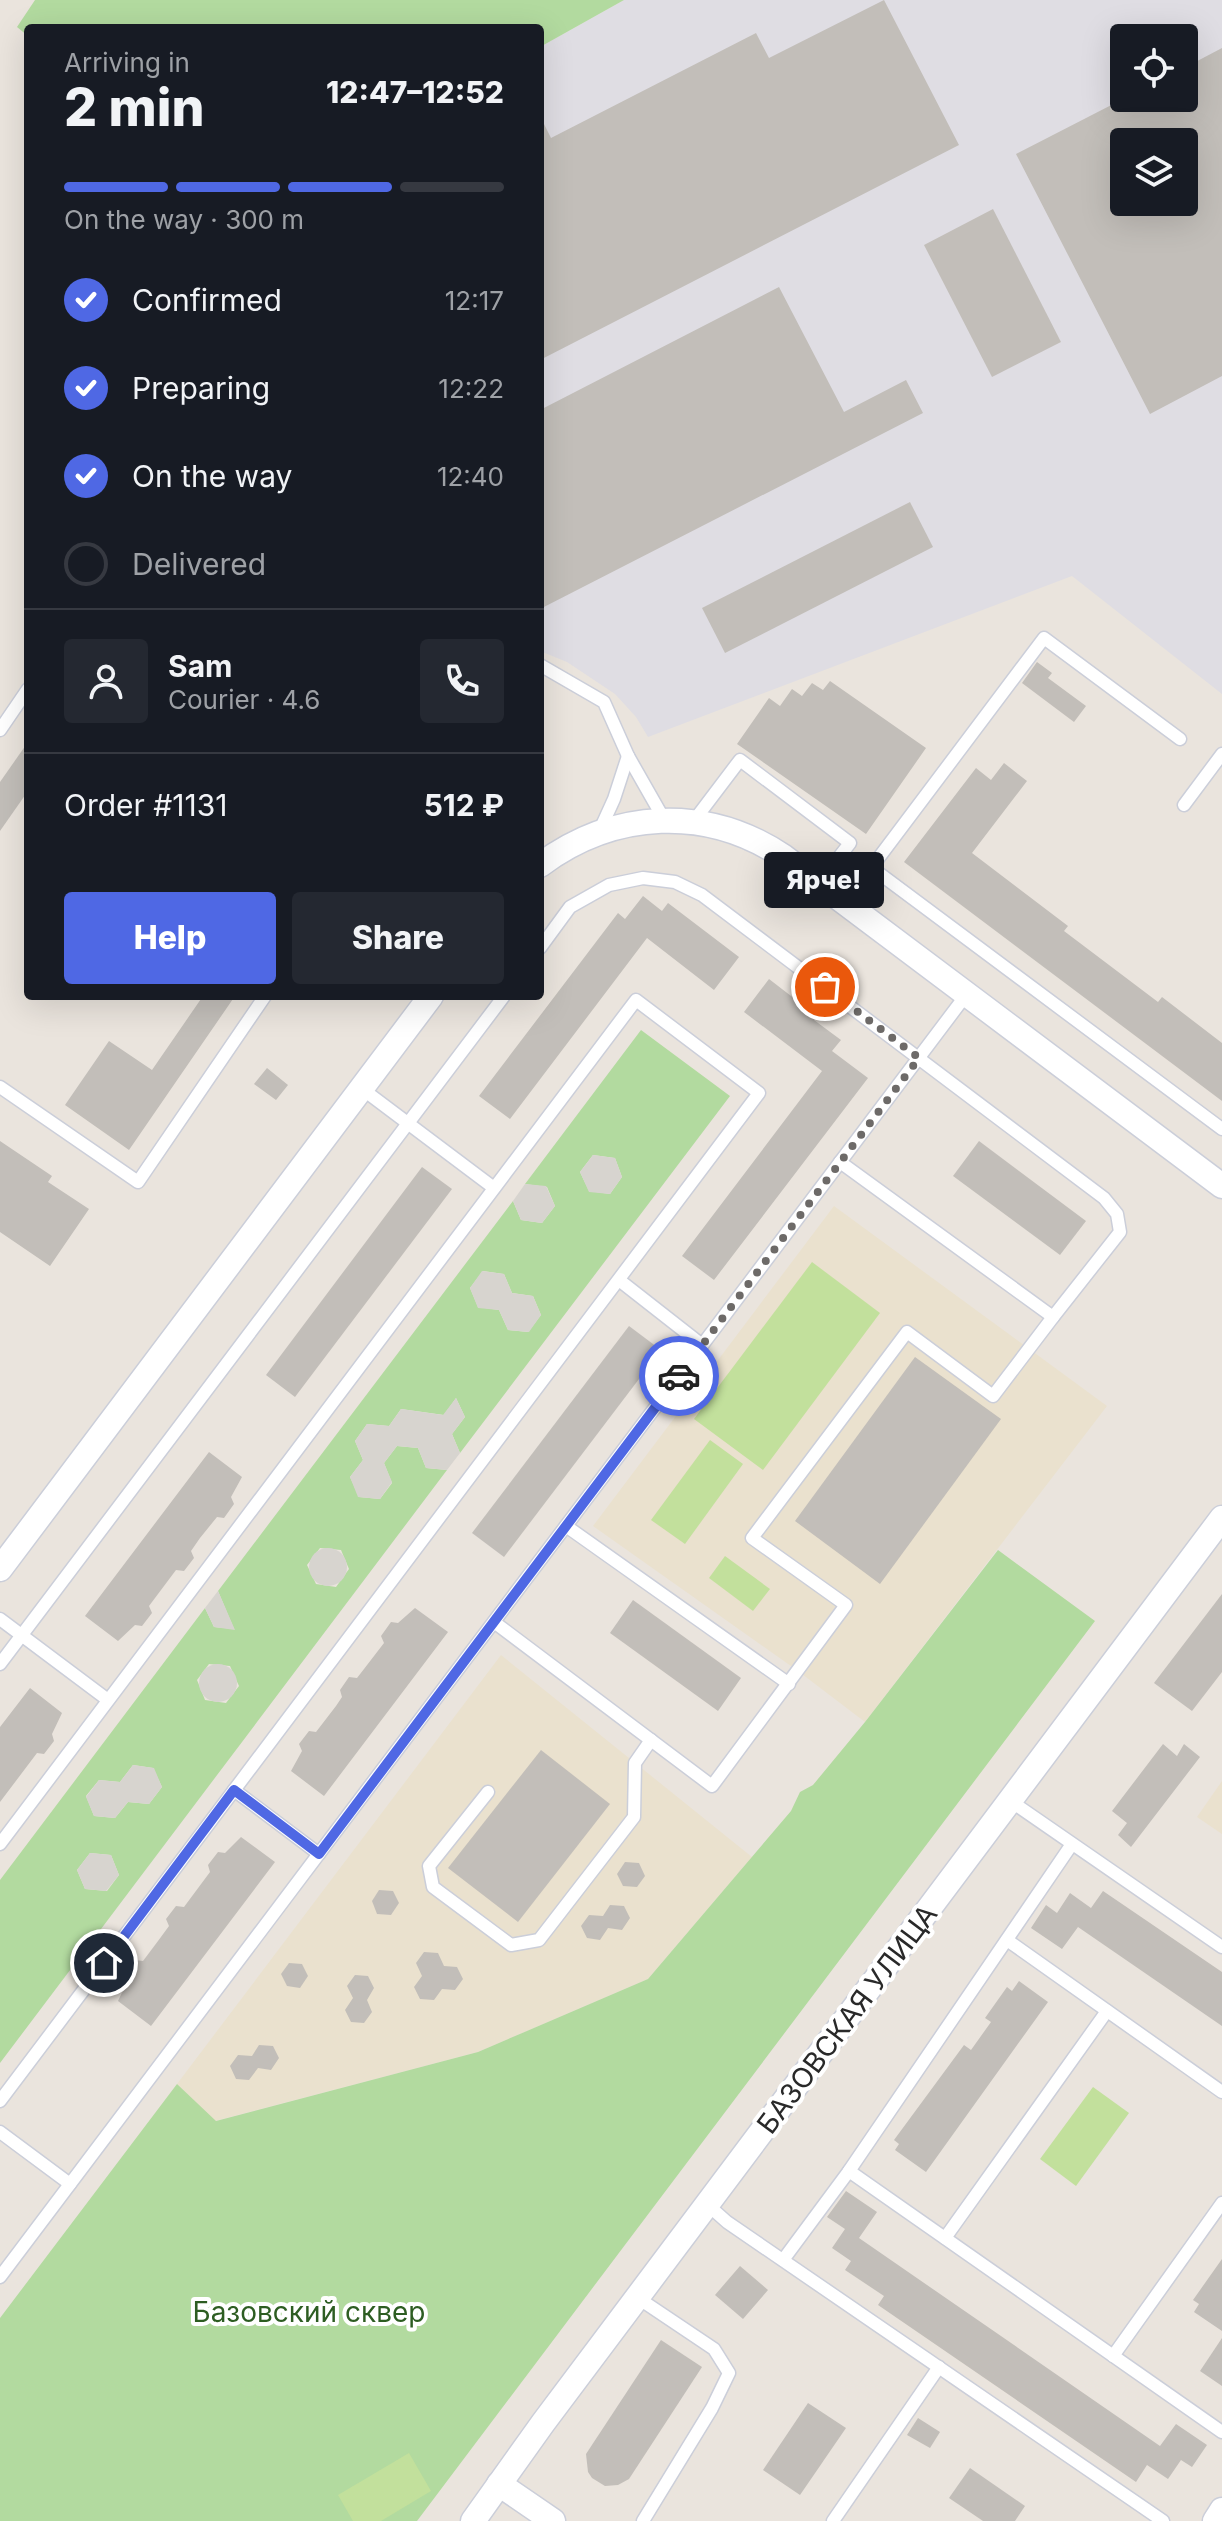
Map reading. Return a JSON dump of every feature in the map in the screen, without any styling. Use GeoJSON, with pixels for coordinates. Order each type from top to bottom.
{"type":"FeatureCollection","features":[{"type":"Feature","properties":{"kind":"street"},"geometry":{"type":"LineString","coordinates":[[544,862],[565,846],[599,832],[649,821],[693,822],[732,830],[773,850],[1222,1186]]}},
{"type":"Feature","properties":{"kind":"street"},"geometry":{"type":"LineString","coordinates":[[0,1569],[428,1000]]}},
{"type":"Feature","properties":{"kind":"street","name":"БАЗОВСКАЯ УЛИЦА"},"geometry":{"type":"LineString","coordinates":[[473,2521],[1222,1518]]}},
{"type":"Feature","properties":{"kind":"street"},"geometry":{"type":"LineString","coordinates":[[499,2484],[553,2521]]}},
{"type":"Feature","properties":{"kind":"street"},"geometry":{"type":"LineString","coordinates":[[1215,2521],[1222,2510]]}},
{"type":"Feature","properties":{"kind":"lane"},"geometry":{"type":"LineString","coordinates":[[844,904],[1044,638],[1180,739]]}},
{"type":"Feature","properties":{"kind":"lane"},"geometry":{"type":"LineString","coordinates":[[544,667],[604,702],[628,756],[665,821]]}},
{"type":"Feature","properties":{"kind":"lane"},"geometry":{"type":"LineString","coordinates":[[0,730],[24,698]]}},
{"type":"Feature","properties":{"kind":"lane"},"geometry":{"type":"LineString","coordinates":[[1184,805],[1222,754]]}},
{"type":"Feature","properties":{"kind":"lane"},"geometry":{"type":"LineString","coordinates":[[599,832],[628,756]]}},
{"type":"Feature","properties":{"kind":"lane"},"geometry":{"type":"LineString","coordinates":[[693,822],[740,760],[850,843],[818,884]]}},
{"type":"Feature","properties":{"kind":"lane"},"geometry":{"type":"LineString","coordinates":[[872,868],[1222,1129]]}},
{"type":"Feature","properties":{"kind":"lane"},"geometry":{"type":"LineString","coordinates":[[494,1622],[712,1786],[846,1605],[752,1538],[907,1332],[993,1396],[1120,1232],[1117,1214],[1104,1198],[702,895],[675,882],[643,878],[609,885],[570,907],[544,943]]}},
{"type":"Feature","properties":{"kind":"lane"},"geometry":{"type":"LineString","coordinates":[[0,2277],[966,995]]}},
{"type":"Feature","properties":{"kind":"lane"},"geometry":{"type":"LineString","coordinates":[[0,1087],[138,1182],[262,1000]]}},
{"type":"Feature","properties":{"kind":"lane"},"geometry":{"type":"LineString","coordinates":[[0,1664],[501,1000]]}},
{"type":"Feature","properties":{"kind":"lane"},"geometry":{"type":"LineString","coordinates":[[0,1844],[636,1000],[759,1093],[0,2101]]}},
{"type":"Feature","properties":{"kind":"lane"},"geometry":{"type":"LineString","coordinates":[[361,1088],[494,1188]]}},
{"type":"Feature","properties":{"kind":"lane"},"geometry":{"type":"LineString","coordinates":[[840,1162],[1053,1317]]}},
{"type":"Feature","properties":{"kind":"lane"},"geometry":{"type":"LineString","coordinates":[[619,1280],[702,1345]]}},
{"type":"Feature","properties":{"kind":"lane"},"geometry":{"type":"LineString","coordinates":[[566,1526],[789,1684]]}},
{"type":"Feature","properties":{"kind":"lane"},"geometry":{"type":"LineString","coordinates":[[0,1619],[108,1700]]}},
{"type":"Feature","properties":{"kind":"lane"},"geometry":{"type":"LineString","coordinates":[[488,1792],[429,1866],[433,1887],[511,1945],[539,1940],[634,1817],[635,1763],[651,1740]]}},
{"type":"Feature","properties":{"kind":"lane"},"geometry":{"type":"LineString","coordinates":[[234,1790],[319,1854]]}},
{"type":"Feature","properties":{"kind":"lane"},"geometry":{"type":"LineString","coordinates":[[1009,1800],[1222,1947]]}},
{"type":"Feature","properties":{"kind":"lane"},"geometry":{"type":"LineString","coordinates":[[783,2260],[849,2171],[1072,1844]]}},
{"type":"Feature","properties":{"kind":"lane"},"geometry":{"type":"LineString","coordinates":[[1007,1940],[1222,2092]]}},
{"type":"Feature","properties":{"kind":"lane"},"geometry":{"type":"LineString","coordinates":[[945,2238],[1107,2011]]}},
{"type":"Feature","properties":{"kind":"lane"},"geometry":{"type":"LineString","coordinates":[[0,2132],[70,2184]]}},
{"type":"Feature","properties":{"kind":"lane"},"geometry":{"type":"LineString","coordinates":[[849,2171],[1222,2432]]}},
{"type":"Feature","properties":{"kind":"lane"},"geometry":{"type":"LineString","coordinates":[[1113,2356],[1222,2203]]}},
{"type":"Feature","properties":{"kind":"lane"},"geometry":{"type":"LineString","coordinates":[[709,2206],[727,2222],[1163,2521]]}},
{"type":"Feature","properties":{"kind":"lane"},"geometry":{"type":"LineString","coordinates":[[638,2298],[714,2349],[729,2373],[712,2408],[643,2521]]}},
{"type":"Feature","properties":{"kind":"lane"},"geometry":{"type":"LineString","coordinates":[[833,2521],[939,2367]]}},
{"type":"Feature","properties":{"kind":"shaded area"},"geometry":{"type":"Polygon","coordinates":[[[624,0],[1222,0],[1222,694],[1072,576],[648,737],[636,717],[615,694],[567,662],[544,653],[544,45],[624,0]]]}},
{"type":"Feature","properties":{"kind":"shaded area"},"geometry":{"type":"Polygon","coordinates":[[[593,1155],[615,1158],[622,1177],[610,1194],[589,1192],[580,1172],[593,1155]]]}},
{"type":"Feature","properties":{"kind":"shaded area"},"geometry":{"type":"Polygon","coordinates":[[[525,1184],[546,1186],[555,1206],[542,1223],[521,1220],[513,1201],[525,1184]]]}},
{"type":"Feature","properties":{"kind":"shaded area"},"geometry":{"type":"Polygon","coordinates":[[[834,1206],[1107,1406],[865,1722],[593,1526],[834,1206]]]}},
{"type":"Feature","properties":{"kind":"shaded area"},"geometry":{"type":"Polygon","coordinates":[[[482,1271],[504,1274],[512,1293],[533,1296],[541,1315],[529,1332],[508,1330],[499,1310],[478,1308],[470,1288],[482,1271]]]}},
{"type":"Feature","properties":{"kind":"shaded area"},"geometry":{"type":"Polygon","coordinates":[[[456,1398],[465,1417],[452,1434],[460,1453],[447,1470],[426,1468],[418,1448],[397,1446],[384,1463],[392,1482],[380,1499],[358,1497],[350,1477],[363,1460],[355,1441],[367,1424],[389,1426],[401,1409],[443,1415],[456,1398]]]}},
{"type":"Feature","properties":{"kind":"shaded area"},"geometry":{"type":"Polygon","coordinates":[[[328,1548],[342,1553],[347,1567],[342,1581],[328,1586],[314,1581],[309,1567],[314,1553],[328,1548]]]}},
{"type":"Feature","properties":{"kind":"shaded area"},"geometry":{"type":"Polygon","coordinates":[[[218,1591],[235,1630],[214,1627],[205,1608],[218,1591]]]}},
{"type":"Feature","properties":{"kind":"shaded area"},"geometry":{"type":"Polygon","coordinates":[[[501,1655],[752,1857],[648,1979],[478,2052],[215,2121],[177,2084],[501,1655]]]}},
{"type":"Feature","properties":{"kind":"shaded area"},"geometry":{"type":"Polygon","coordinates":[[[218,1664],[232,1669],[237,1683],[232,1697],[218,1702],[204,1697],[199,1683],[204,1669],[218,1664]]]}},
{"type":"Feature","properties":{"kind":"shaded area"},"geometry":{"type":"Polygon","coordinates":[[[133,1765],[154,1768],[162,1787],[149,1804],[128,1802],[115,1818],[94,1816],[86,1797],[99,1780],[120,1782],[133,1765]]]}},
{"type":"Feature","properties":{"kind":"shaded area"},"geometry":{"type":"Polygon","coordinates":[[[1222,1781],[1222,1834],[1197,1817],[1222,1781]]]}},
{"type":"Feature","properties":{"kind":"shaded area"},"geometry":{"type":"Polygon","coordinates":[[[90,1853],[111,1855],[119,1875],[106,1891],[85,1889],[77,1870],[90,1853]]]}},
{"type":"Feature","properties":{"kind":"green space"},"geometry":{"type":"Polygon","coordinates":[[[35,0],[624,0],[544,45],[544,24],[24,24],[24,33],[17,27],[35,0]]]}},
{"type":"Feature","properties":{"kind":"green space"},"geometry":{"type":"Polygon","coordinates":[[[641,1030],[730,1096],[460,1453],[452,1434],[465,1417],[456,1398],[444,1415],[401,1409],[389,1426],[367,1424],[355,1441],[363,1460],[350,1477],[359,1497],[380,1499],[392,1483],[384,1463],[397,1446],[418,1448],[426,1468],[447,1470],[0,2063],[0,1880],[205,1608],[214,1627],[234,1629],[218,1591],[513,1201],[521,1220],[542,1223],[555,1206],[547,1187],[525,1184],[641,1030]],[[593,1155],[580,1172],[589,1191],[610,1194],[622,1177],[615,1158],[593,1155]],[[483,1271],[470,1288],[478,1307],[499,1310],[508,1330],[528,1332],[541,1315],[533,1296],[512,1293],[504,1274],[483,1271]],[[320,1548],[307,1565],[316,1584],[336,1587],[349,1569],[341,1550],[320,1548]],[[209,1664],[197,1680],[205,1700],[226,1703],[239,1686],[230,1666],[209,1664]],[[133,1765],[120,1782],[99,1780],[86,1796],[94,1816],[115,1818],[128,1802],[149,1804],[162,1787],[153,1768],[133,1765]],[[90,1853],[77,1870],[85,1889],[107,1891],[119,1875],[111,1855],[90,1853]]]}},
{"type":"Feature","properties":{"kind":"green space"},"geometry":{"type":"Polygon","coordinates":[[[812,1262],[880,1313],[763,1470],[694,1419],[812,1262]]]}},
{"type":"Feature","properties":{"kind":"green space"},"geometry":{"type":"Polygon","coordinates":[[[710,1440],[743,1464],[685,1544],[651,1520],[710,1440]]]}},
{"type":"Feature","properties":{"kind":"green space","name":"Базовский сквер"},"geometry":{"type":"Polygon","coordinates":[[[998,1550],[1095,1621],[417,2521],[0,2521],[0,2318],[177,2084],[216,2121],[478,2052],[648,1979],[791,1811],[800,1792],[813,1785],[865,1722],[998,1550]]]}},
{"type":"Feature","properties":{"kind":"green space"},"geometry":{"type":"Polygon","coordinates":[[[725,1556],[770,1589],[753,1611],[709,1578],[725,1556]]]}},
{"type":"Feature","properties":{"kind":"green space"},"geometry":{"type":"Polygon","coordinates":[[[1093,2087],[1129,2113],[1076,2186],[1040,2159],[1093,2087]]]}},
{"type":"Feature","properties":{"kind":"green space"},"geometry":{"type":"Polygon","coordinates":[[[409,2453],[431,2491],[381,2521],[353,2521],[338,2495],[409,2453]]]}},
{"type":"Feature","properties":{"kind":"building"},"geometry":{"type":"Polygon","coordinates":[[[884,0],[959,145],[544,358],[544,124],[551,138],[756,33],[769,58],[884,0]]]}},
{"type":"Feature","properties":{"kind":"building"},"geometry":{"type":"Polygon","coordinates":[[[1222,48],[1222,376],[1150,414],[1016,154],[1110,106],[1110,112],[1198,112],[1198,61],[1222,48]]]}},
{"type":"Feature","properties":{"kind":"building"},"geometry":{"type":"Polygon","coordinates":[[[993,209],[1061,342],[992,377],[924,245],[993,209]]]}},
{"type":"Feature","properties":{"kind":"building"},"geometry":{"type":"Polygon","coordinates":[[[779,287],[844,412],[906,380],[923,413],[544,607],[544,408],[779,287]]]}},
{"type":"Feature","properties":{"kind":"building"},"geometry":{"type":"Polygon","coordinates":[[[910,502],[933,547],[725,653],[702,608],[910,502]]]}},
{"type":"Feature","properties":{"kind":"building"},"geometry":{"type":"Polygon","coordinates":[[[1037,662],[1052,673],[1048,678],[1086,706],[1074,722],[1022,683],[1037,662]]]}},
{"type":"Feature","properties":{"kind":"building"},"geometry":{"type":"Polygon","coordinates":[[[830,681],[926,748],[866,834],[737,744],[769,698],[780,706],[792,689],[802,696],[812,683],[823,690],[830,681]]]}},
{"type":"Feature","properties":{"kind":"building"},"geometry":{"type":"Polygon","coordinates":[[[24,748],[24,797],[0,831],[0,782],[24,748]]]}},
{"type":"Feature","properties":{"kind":"building"},"geometry":{"type":"Polygon","coordinates":[[[1004,763],[1027,781],[972,853],[1068,926],[1064,931],[1158,1002],[1162,997],[1222,1043],[1222,1101],[904,862],[976,768],[991,780],[1004,763]]]}},
{"type":"Feature","properties":{"kind":"building"},"geometry":{"type":"Polygon","coordinates":[[[643,896],[662,911],[668,903],[739,957],[714,990],[647,938],[510,1119],[479,1096],[618,913],[625,919],[643,896]]]}},
{"type":"Feature","properties":{"kind":"building"},"geometry":{"type":"Polygon","coordinates":[[[769,979],[817,1016],[814,1020],[841,1040],[832,1051],[868,1078],[714,1280],[682,1256],[822,1071],[744,1012],[769,979]]]}},
{"type":"Feature","properties":{"kind":"building"},"geometry":{"type":"Polygon","coordinates":[[[200,1000],[232,1000],[129,1150],[65,1105],[109,1041],[152,1070],[200,1000]]]}},
{"type":"Feature","properties":{"kind":"building"},"geometry":{"type":"Polygon","coordinates":[[[267,1068],[288,1085],[276,1100],[254,1084],[267,1068]]]}},
{"type":"Feature","properties":{"kind":"building"},"geometry":{"type":"Polygon","coordinates":[[[0,1141],[52,1176],[48,1182],[89,1209],[50,1266],[0,1232],[0,1141]]]}},
{"type":"Feature","properties":{"kind":"building"},"geometry":{"type":"Polygon","coordinates":[[[979,1141],[1086,1221],[1060,1255],[953,1176],[979,1141]]]}},
{"type":"Feature","properties":{"kind":"building"},"geometry":{"type":"Polygon","coordinates":[[[422,1167],[452,1189],[295,1397],[266,1375],[422,1167]]]}},
{"type":"Feature","properties":{"kind":"building"},"geometry":{"type":"Polygon","coordinates":[[[629,1326],[661,1350],[504,1557],[472,1533],[629,1326]]]}},
{"type":"Feature","properties":{"kind":"building"},"geometry":{"type":"Polygon","coordinates":[[[915,1357],[1001,1419],[880,1584],[795,1521],[915,1357]]]}},
{"type":"Feature","properties":{"kind":"building"},"geometry":{"type":"Polygon","coordinates":[[[209,1452],[242,1477],[231,1497],[234,1504],[224,1518],[217,1517],[200,1538],[191,1551],[194,1558],[184,1571],[176,1570],[149,1606],[152,1613],[142,1626],[135,1625],[118,1641],[85,1616],[209,1452]]]}},
{"type":"Feature","properties":{"kind":"building"},"geometry":{"type":"Polygon","coordinates":[[[1222,1594],[1222,1672],[1192,1711],[1154,1683],[1222,1594]]]}},
{"type":"Feature","properties":{"kind":"building"},"geometry":{"type":"Polygon","coordinates":[[[633,1600],[741,1678],[718,1711],[610,1633],[633,1600]]]}},
{"type":"Feature","properties":{"kind":"building"},"geometry":{"type":"Polygon","coordinates":[[[415,1608],[448,1632],[324,1796],[291,1771],[302,1751],[299,1744],[309,1731],[316,1732],[342,1697],[340,1690],[349,1677],[357,1678],[384,1643],[381,1636],[391,1622],[398,1623],[415,1608]]]}},
{"type":"Feature","properties":{"kind":"building"},"geometry":{"type":"Polygon","coordinates":[[[30,1688],[62,1713],[52,1734],[54,1741],[44,1754],[37,1753],[0,1802],[0,1727],[30,1688]]]}},
{"type":"Feature","properties":{"kind":"building"},"geometry":{"type":"Polygon","coordinates":[[[1163,1744],[1177,1756],[1184,1744],[1200,1757],[1131,1847],[1118,1835],[1127,1823],[1112,1811],[1163,1744]]]}},
{"type":"Feature","properties":{"kind":"building"},"geometry":{"type":"Polygon","coordinates":[[[541,1750],[610,1804],[518,1922],[448,1868],[541,1750]]]}},
{"type":"Feature","properties":{"kind":"building"},"geometry":{"type":"Polygon","coordinates":[[[241,1837],[275,1862],[151,2026],[118,2001],[128,1980],[126,1973],[135,1960],[143,1961],[169,1926],[166,1919],[176,1906],[184,1907],[210,1872],[208,1865],[218,1852],[225,1853],[241,1837]]]}},
{"type":"Feature","properties":{"kind":"building"},"geometry":{"type":"Polygon","coordinates":[[[625,1862],[639,1863],[645,1876],[637,1887],[623,1886],[617,1874],[625,1862]]]}},
{"type":"Feature","properties":{"kind":"building"},"geometry":{"type":"Polygon","coordinates":[[[379,1890],[393,1891],[399,1903],[391,1915],[377,1914],[372,1901],[379,1890]]]}},
{"type":"Feature","properties":{"kind":"building"},"geometry":{"type":"Polygon","coordinates":[[[1103,1891],[1222,1972],[1222,2026],[1078,1927],[1062,1949],[1031,1928],[1046,1905],[1057,1913],[1070,1893],[1091,1908],[1103,1891]]]}},
{"type":"Feature","properties":{"kind":"building"},"geometry":{"type":"Polygon","coordinates":[[[610,1905],[624,1906],[630,1918],[622,1930],[608,1928],[600,1940],[587,1938],[581,1926],[589,1915],[603,1916],[610,1905]]]}},
{"type":"Feature","properties":{"kind":"building"},"geometry":{"type":"Polygon","coordinates":[[[424,1952],[438,1953],[444,1966],[457,1967],[463,1979],[455,1990],[442,1989],[434,2000],[420,1999],[414,1987],[422,1976],[416,1963],[424,1952]]]}},
{"type":"Feature","properties":{"kind":"building"},"geometry":{"type":"Polygon","coordinates":[[[289,1963],[302,1964],[308,1976],[300,1988],[287,1986],[281,1974],[289,1963]]]}},
{"type":"Feature","properties":{"kind":"building"},"geometry":{"type":"Polygon","coordinates":[[[355,1975],[368,1976],[374,1988],[367,2000],[372,2012],[364,2023],[351,2022],[345,2010],[353,1998],[347,1986],[355,1975]]]}},
{"type":"Feature","properties":{"kind":"building"},"geometry":{"type":"Polygon","coordinates":[[[1019,1981],[1048,2002],[926,2172],[895,2150],[899,2144],[894,2140],[964,2045],[971,2050],[991,2022],[985,2018],[1007,1987],[1012,1991],[1019,1981]]]}},
{"type":"Feature","properties":{"kind":"building"},"geometry":{"type":"Polygon","coordinates":[[[259,2045],[273,2046],[279,2058],[271,2070],[258,2068],[249,2080],[236,2079],[230,2066],[238,2055],[252,2056],[259,2045]]]}},
{"type":"Feature","properties":{"kind":"building"},"geometry":{"type":"Polygon","coordinates":[[[846,2191],[877,2212],[859,2238],[1160,2446],[1176,2424],[1207,2445],[1192,2467],[1181,2460],[1168,2479],[1147,2465],[1136,2482],[878,2305],[884,2296],[845,2270],[851,2261],[832,2248],[845,2229],[827,2217],[846,2191]]]}},
{"type":"Feature","properties":{"kind":"building"},"geometry":{"type":"Polygon","coordinates":[[[1222,2259],[1222,2331],[1194,2312],[1199,2304],[1193,2300],[1222,2259]]]}},
{"type":"Feature","properties":{"kind":"building"},"geometry":{"type":"Polygon","coordinates":[[[740,2266],[768,2290],[743,2319],[715,2295],[740,2266]]]}},
{"type":"Feature","properties":{"kind":"building"},"geometry":{"type":"Polygon","coordinates":[[[1222,2338],[1222,2386],[1200,2371],[1222,2338]]]}},
{"type":"Feature","properties":{"kind":"building"},"geometry":{"type":"Polygon","coordinates":[[[661,2340],[702,2367],[629,2479],[618,2485],[605,2486],[588,2472],[586,2454],[661,2340]]]}},
{"type":"Feature","properties":{"kind":"building"},"geometry":{"type":"Polygon","coordinates":[[[808,2403],[846,2428],[800,2495],[763,2470],[808,2403]]]}},
{"type":"Feature","properties":{"kind":"building"},"geometry":{"type":"Polygon","coordinates":[[[918,2418],[940,2432],[930,2448],[907,2435],[918,2418]]]}},
{"type":"Feature","properties":{"kind":"building"},"geometry":{"type":"Polygon","coordinates":[[[970,2468],[1025,2506],[1015,2521],[983,2521],[949,2498],[970,2468]]]}},
{"type":"Feature","properties":{"kind":"way so far"},"geometry":{"type":"LineString","coordinates":[[679,1376],[919,1058],[825,987]]}},
{"type":"Feature","properties":{"kind":"place","name":"Ярче!"},"geometry":{"type":"Point","coordinates":[825,987]}},
{"type":"Feature","properties":{"kind":"route"},"geometry":{"type":"LineString","coordinates":[[104,1963],[234,1790],[319,1854],[679,1376]]}}]}
